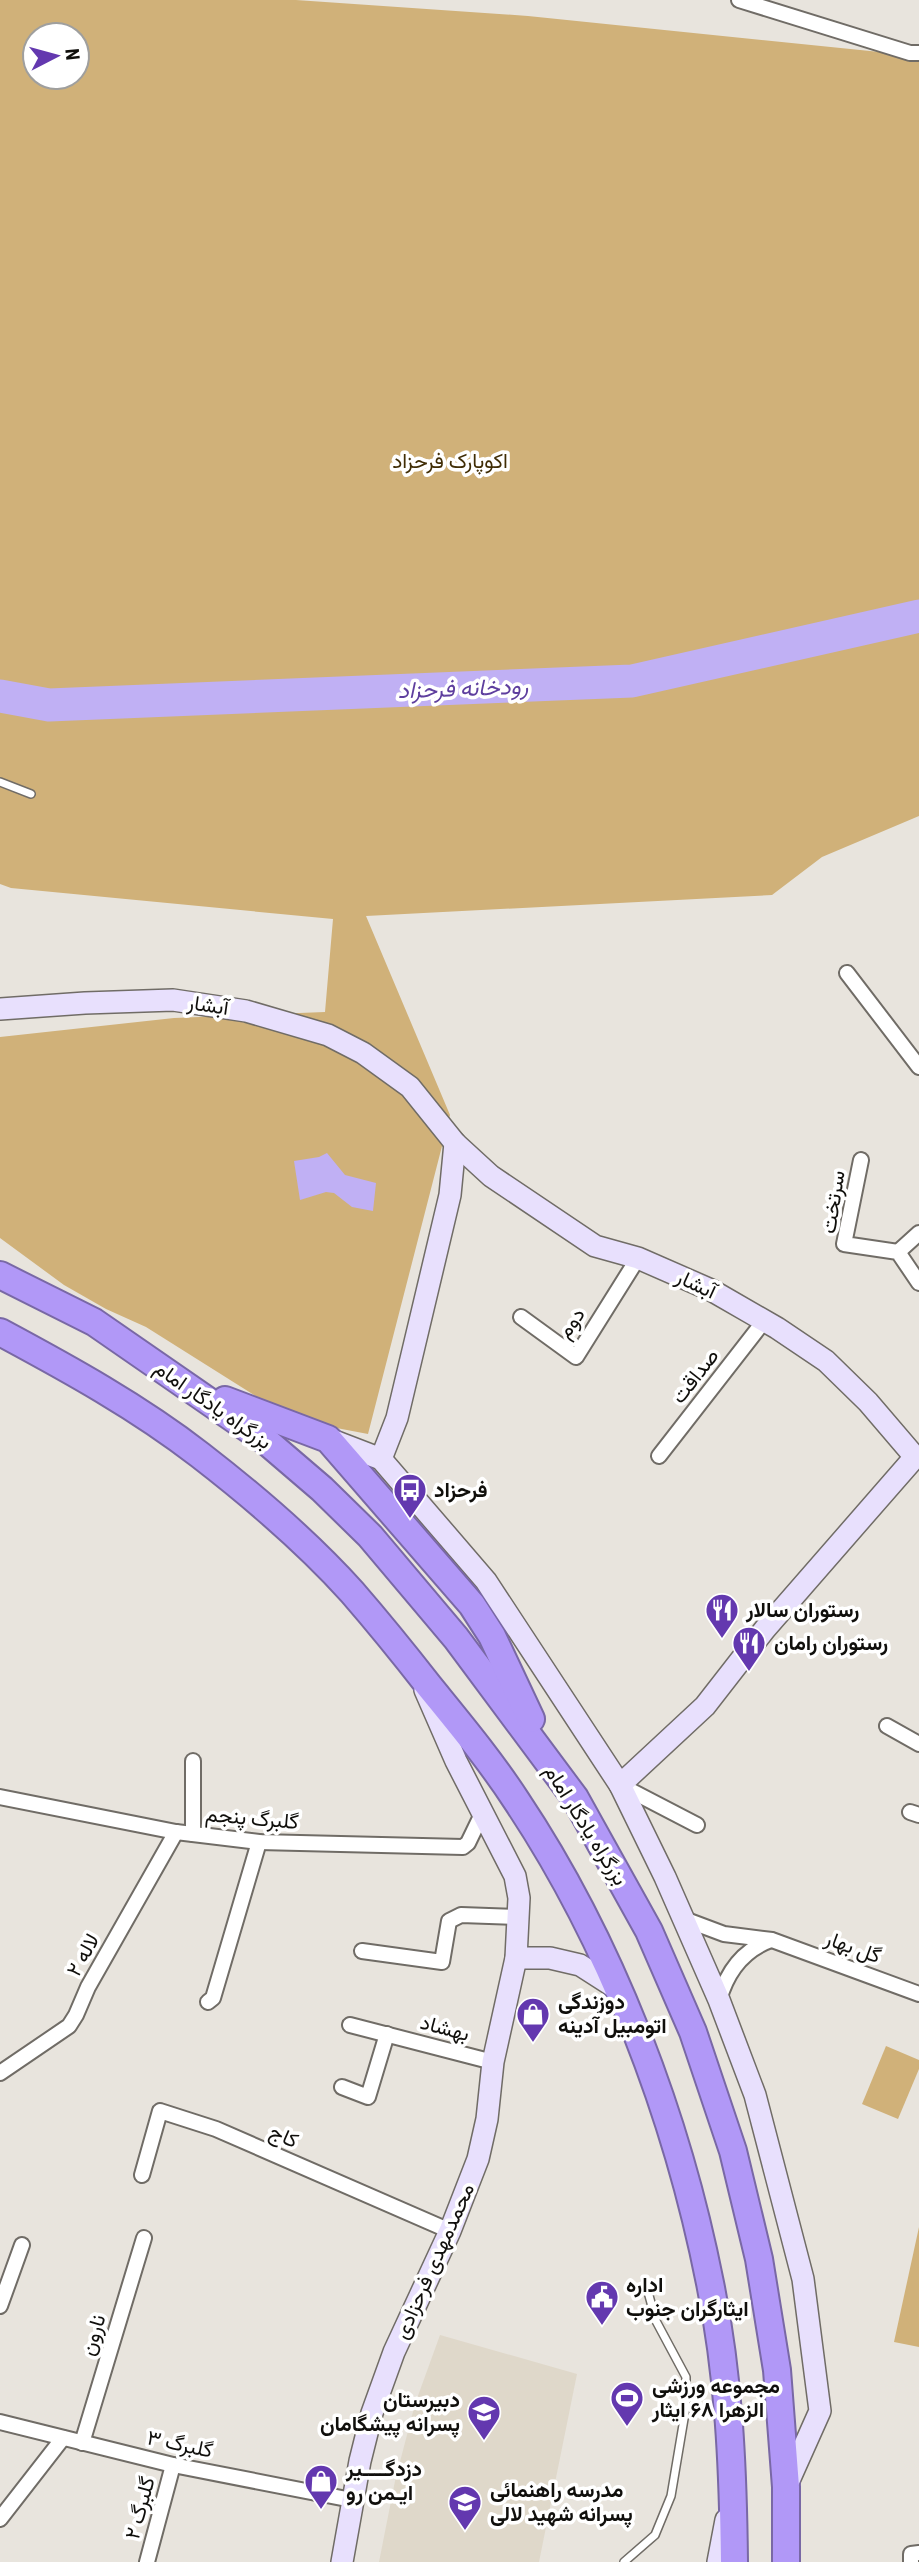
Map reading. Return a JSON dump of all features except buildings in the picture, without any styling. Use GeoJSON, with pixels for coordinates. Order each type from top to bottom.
{"type":"FeatureCollection","features":[{"type":"Feature","properties":{"kind":"highway","name":"بزرگراه یادگار امام"},"geometry":{"type":"LineString","coordinates":[[0,1275],[94,1322],[266,1441],[322,1489],[370,1536],[456,1638],[575,1798],[649,1931],[693,2032],[733,2151],[759,2259],[777,2371],[786,2487],[786,2562]]}},
{"type":"Feature","properties":{"kind":"highway"},"geometry":{"type":"LineString","coordinates":[[0,1332],[123,1401],[208,1462],[303,1543],[350,1590],[416,1670],[484,1756],[542,1842],[619,1990],[666,2117],[694,2215],[710,2282],[721,2350],[733,2481],[734,2562]]}},
{"type":"Feature","properties":{"kind":"highway"},"geometry":{"type":"LineString","coordinates":[[184,1384],[328,1439],[472,1605],[492,1636],[555,1772]]}},
{"type":"Feature","properties":{"kind":"street"},"geometry":{"type":"LineString","coordinates":[[742,0],[910,53],[919,53]]}},
{"type":"Feature","properties":{"kind":"street"},"geometry":{"type":"LineString","coordinates":[[847,973],[919,1067]]}},
{"type":"Feature","properties":{"kind":"street","name":"آبشار"},"geometry":{"type":"LineString","coordinates":[[0,1009],[173,1000],[246,1011],[328,1035],[363,1053],[410,1087],[455,1143],[491,1175],[595,1246],[638,1258],[711,1290],[826,1361],[868,1402],[917,1457]]}},
{"type":"Feature","properties":{"kind":"street"},"geometry":{"type":"LineString","coordinates":[[381,1459],[397,1418],[450,1195],[455,1143]]}},
{"type":"Feature","properties":{"kind":"street","name":"سرتخت"},"geometry":{"type":"LineString","coordinates":[[861,1160],[844,1244],[898,1252]]}},
{"type":"Feature","properties":{"kind":"street"},"geometry":{"type":"LineString","coordinates":[[919,1233],[898,1252],[919,1283]]}},
{"type":"Feature","properties":{"kind":"street","name":"دوم"},"geometry":{"type":"LineString","coordinates":[[521,1317],[576,1357],[638,1258]]}},
{"type":"Feature","properties":{"kind":"street","name":"صداقت"},"geometry":{"type":"LineString","coordinates":[[659,1457],[764,1321]]}},
{"type":"Feature","properties":{"kind":"street"},"geometry":{"type":"LineString","coordinates":[[328,1439],[381,1459],[486,1581],[620,1785],[684,1919],[719,2000],[755,2095],[803,2279],[820,2411],[786,2487]]}},
{"type":"Feature","properties":{"kind":"street"},"geometry":{"type":"LineString","coordinates":[[620,1785],[705,1706],[765,1629],[917,1457]]}},
{"type":"Feature","properties":{"kind":"street","name":"محمدمهدی فرحزادی"},"geometry":{"type":"LineString","coordinates":[[342,2562],[360,2461],[377,2401],[394,2352],[450,2231],[478,2159],[487,2119],[493,2062],[516,1958],[519,1898],[514,1876],[456,1761],[416,1670]]}},
{"type":"Feature","properties":{"kind":"street"},"geometry":{"type":"LineString","coordinates":[[887,1726],[919,1744]]}},
{"type":"Feature","properties":{"kind":"street"},"geometry":{"type":"LineString","coordinates":[[192,1761],[193,1834]]}},
{"type":"Feature","properties":{"kind":"street"},"geometry":{"type":"LineString","coordinates":[[620,1785],[697,1825]]}},
{"type":"Feature","properties":{"kind":"street","name":"گلبرگ پنجم"},"geometry":{"type":"LineString","coordinates":[[0,1797],[176,1832],[259,1842],[463,1847],[468,1843],[482,1812]]}},
{"type":"Feature","properties":{"kind":"street","name":"لاله ۲"},"geometry":{"type":"LineString","coordinates":[[0,2073],[69,2026],[88,1987],[176,1832]]}},
{"type":"Feature","properties":{"kind":"street"},"geometry":{"type":"LineString","coordinates":[[208,2002],[213,1998],[259,1842]]}},
{"type":"Feature","properties":{"kind":"street"},"geometry":{"type":"LineString","coordinates":[[362,1951],[442,1962],[449,1921],[455,1917],[518,1917]]}},
{"type":"Feature","properties":{"kind":"street","name":"گل بهار"},"geometry":{"type":"LineString","coordinates":[[684,1919],[724,1934],[772,1940],[919,1994]]}},
{"type":"Feature","properties":{"kind":"street"},"geometry":{"type":"LineString","coordinates":[[719,2000],[725,1979],[736,1965],[757,1945],[772,1940]]}},
{"type":"Feature","properties":{"kind":"street"},"geometry":{"type":"LineString","coordinates":[[516,1958],[550,1958],[580,1965],[619,1990]]}},
{"type":"Feature","properties":{"kind":"street","name":"بهشاد"},"geometry":{"type":"LineString","coordinates":[[351,2025],[493,2062]]}},
{"type":"Feature","properties":{"kind":"street","name":"بهشاد"},"geometry":{"type":"LineString","coordinates":[[342,2087],[368,2097],[387,2034]]}},
{"type":"Feature","properties":{"kind":"street","name":"کاج"},"geometry":{"type":"LineString","coordinates":[[142,2175],[160,2111],[216,2129],[450,2231]]}},
{"type":"Feature","properties":{"kind":"street","name":"نارون"},"geometry":{"type":"LineString","coordinates":[[82,2443],[144,2238]]}},
{"type":"Feature","properties":{"kind":"street"},"geometry":{"type":"LineString","coordinates":[[0,2306],[22,2245]]}},
{"type":"Feature","properties":{"kind":"street","name":"گلبرگ ۳"},"geometry":{"type":"LineString","coordinates":[[0,2422],[173,2465],[352,2500]]}},
{"type":"Feature","properties":{"kind":"street"},"geometry":{"type":"LineString","coordinates":[[0,2519],[63,2438]]}},
{"type":"Feature","properties":{"kind":"street","name":"گلبرگ ۲"},"geometry":{"type":"LineString","coordinates":[[148,2562],[173,2465]]}},
{"type":"Feature","properties":{"kind":"street"},"geometry":{"type":"LineString","coordinates":[[718,2562],[733,2481]]}},
{"type":"Feature","properties":{"kind":"street"},"geometry":{"type":"LineString","coordinates":[[911,2562],[911,2554],[919,2553]]}},
{"type":"Feature","properties":{"kind":"lane"},"geometry":{"type":"LineString","coordinates":[[0,782],[31,794]]}},
{"type":"Feature","properties":{"kind":"lane"},"geometry":{"type":"LineString","coordinates":[[624,2562],[655,2535],[671,2496],[686,2407],[686,2377],[656,2321],[645,2281]]}},
{"type":"Feature","properties":{"kind":"shaded area"},"geometry":{"type":"Polygon","coordinates":[[[327,1153],[345,1175],[376,1183],[373,1211],[352,1207],[334,1193],[326,1192],[300,1200],[294,1161],[327,1153]]]}},
{"type":"Feature","properties":{"kind":"shaded area","name":"دبیرستان پسرانه پیشگامان"},"geometry":{"type":"Polygon","coordinates":[[[440,2335],[577,2374],[539,2562],[379,2562],[395,2481],[415,2404],[440,2335]]]}},
{"type":"Feature","properties":{"kind":"green space","name":"اکوپارک فرحزاد"},"geometry":{"type":"Polygon","coordinates":[[[0,0],[296,0],[528,16],[919,56],[919,816],[822,857],[772,895],[366,916],[450,1115],[368,1434],[305,1422],[257,1397],[146,1327],[106,1309],[64,1285],[0,1238],[0,1037],[174,1018],[325,1012],[333,919],[11,888],[0,884],[0,0]]]}},
{"type":"Feature","properties":{"kind":"green space"},"geometry":{"type":"Polygon","coordinates":[[[886,2046],[919,2060],[919,2069],[898,2119],[862,2104],[886,2046]]]}},
{"type":"Feature","properties":{"kind":"green space"},"geometry":{"type":"Polygon","coordinates":[[[919,2227],[919,2347],[894,2342],[919,2227]]]}},
{"type":"Feature","properties":{"kind":"waterway","name":"رودخانه فرحزاد"},"geometry":{"type":"LineString","coordinates":[[0,696],[49,705],[632,681],[919,616]]}},
{"type":"Feature","properties":{"kind":"place","name":"فرحزاد"},"geometry":{"type":"Point","coordinates":[410,1520]}},
{"type":"Feature","properties":{"kind":"place","name":"رستوران سالار"},"geometry":{"type":"Point","coordinates":[722,1640]}},
{"type":"Feature","properties":{"kind":"place","name":"رستوران رامان"},"geometry":{"type":"Point","coordinates":[749,1673]}},
{"type":"Feature","properties":{"kind":"place","name":"دوزندگی اتومبیل آدینه"},"geometry":{"type":"Point","coordinates":[533,2044]}},
{"type":"Feature","properties":{"kind":"place","name":"اداره ایثارگران جنوب"},"geometry":{"type":"Point","coordinates":[602,2327]}},
{"type":"Feature","properties":{"kind":"place","name":"مجموعه ورزشی الزهرا ۶۸ ایثار"},"geometry":{"type":"Point","coordinates":[627,2428]}},
{"type":"Feature","properties":{"kind":"place","name":"دبیرستان پسرانه پیشگامان"},"geometry":{"type":"Point","coordinates":[484,2442]}},
{"type":"Feature","properties":{"kind":"place","name":"دزدگــــیر ایـمن رو"},"geometry":{"type":"Point","coordinates":[321,2511]}},
{"type":"Feature","properties":{"kind":"place","name":"مدرسه راهنمائی پسرانه شهید لالی"},"geometry":{"type":"Point","coordinates":[465,2532]}}]}
